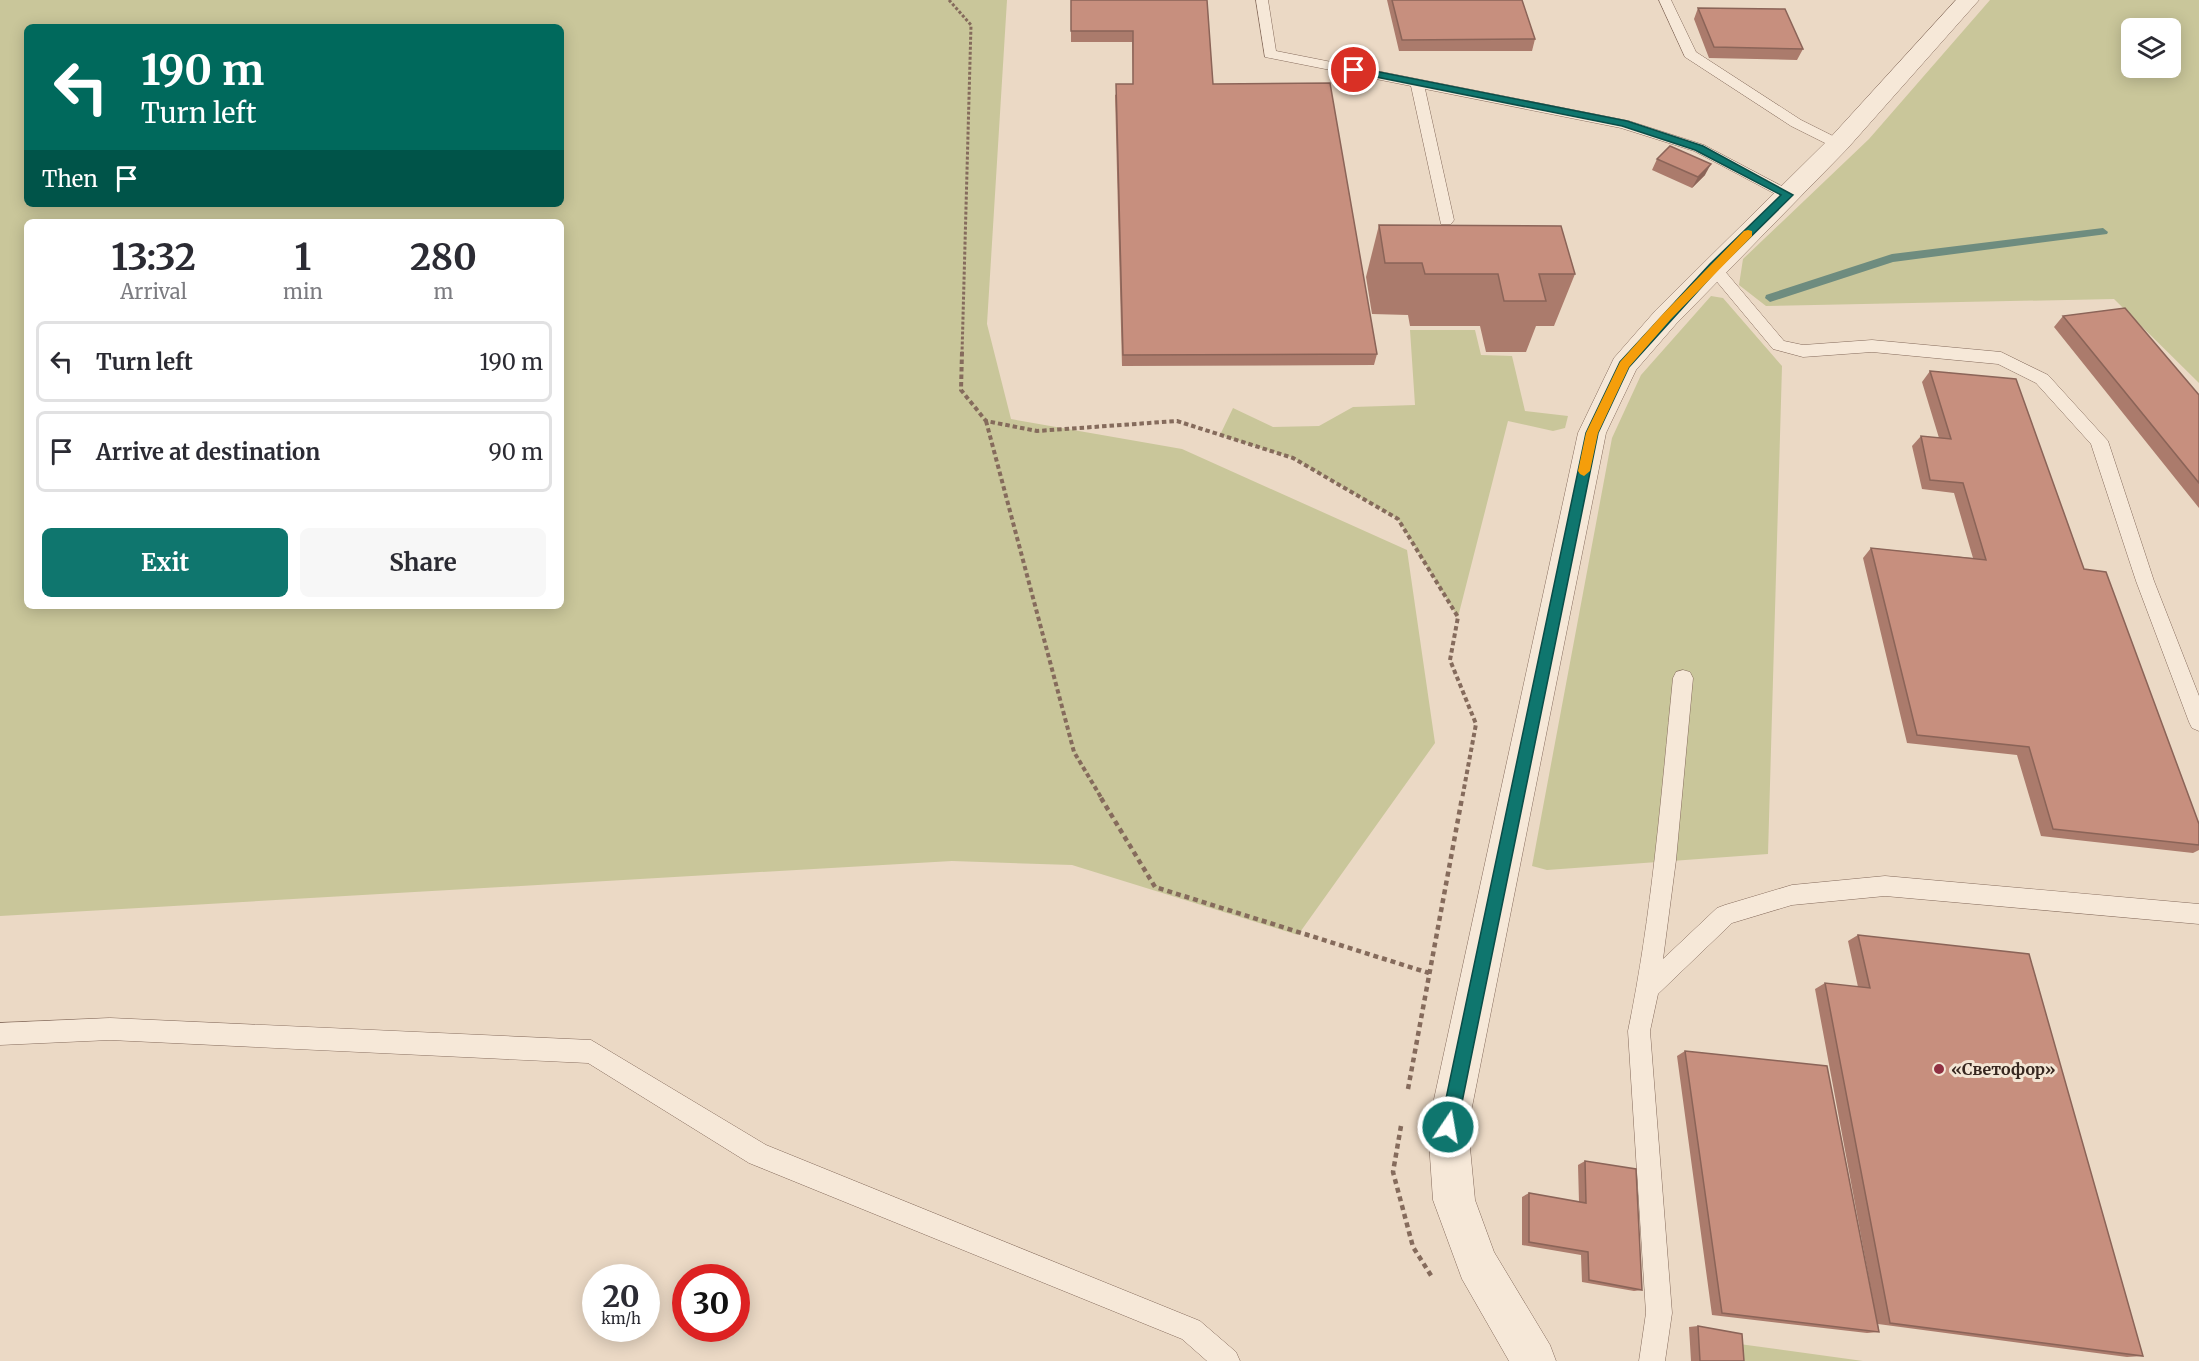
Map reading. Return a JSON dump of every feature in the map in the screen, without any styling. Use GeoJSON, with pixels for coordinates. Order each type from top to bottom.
{"type":"FeatureCollection","features":[{"type":"Feature","properties":{"kind":"street"},"geometry":{"type":"LineString","coordinates":[[1534,1361],[1477,1264],[1454,1200],[1448,1127],[1592,433],[1624,365],[1713,267],[1838,144],[1968,0]]}},
{"type":"Feature","properties":{"kind":"lane"},"geometry":{"type":"LineString","coordinates":[[1262,0],[1270,54],[1624,124],[1699,148],[1788,195]]}},
{"type":"Feature","properties":{"kind":"lane"},"geometry":{"type":"LineString","coordinates":[[1665,0],[1689,54],[1796,123],[1838,144]]}},
{"type":"Feature","properties":{"kind":"lane"},"geometry":{"type":"LineString","coordinates":[[1417,82],[1446,220]]}},
{"type":"Feature","properties":{"kind":"lane"},"geometry":{"type":"LineString","coordinates":[[1713,267],[1779,345],[1803,351],[1872,345],[2001,358],[2042,379],[2099,441],[2145,581],[2199,722]]}},
{"type":"Feature","properties":{"kind":"lane"},"geometry":{"type":"LineString","coordinates":[[1652,1361],[1659,1313],[1639,1031],[1648,988],[1665,860],[1683,678]]}},
{"type":"Feature","properties":{"kind":"lane"},"geometry":{"type":"LineString","coordinates":[[1648,988],[1725,915],[1792,895],[1885,886],[2199,914]]}},
{"type":"Feature","properties":{"kind":"lane"},"geometry":{"type":"LineString","coordinates":[[0,1034],[110,1029],[591,1052],[758,1154],[1191,1330],[1227,1361]]}},
{"type":"Feature","properties":{"kind":"path"},"geometry":{"type":"LineString","coordinates":[[949,0],[970,25],[961,390],[986,421],[1074,752],[1155,887],[1429,973]]}},
{"type":"Feature","properties":{"kind":"path"},"geometry":{"type":"LineString","coordinates":[[986,421],[1037,431],[1177,421],[1293,458],[1398,519],[1458,616]]}},
{"type":"Feature","properties":{"kind":"shaded area"},"geometry":{"type":"Polygon","coordinates":[[[0,0],[1007,0],[987,324],[1011,419],[1182,449],[1407,550],[1435,743],[1298,935],[1072,865],[952,861],[0,916],[0,0]]]}},
{"type":"Feature","properties":{"kind":"shaded area"},"geometry":{"type":"Polygon","coordinates":[[[1990,0],[2199,0],[2199,383],[2114,299],[1766,306],[1739,285],[1743,259],[1869,139],[1990,0]]]}},
{"type":"Feature","properties":{"kind":"shaded area"},"geometry":{"type":"Polygon","coordinates":[[[1711,296],[1723,298],[1782,366],[1768,854],[1547,870],[1532,866],[1612,438],[1641,375],[1711,296]]]}},
{"type":"Feature","properties":{"kind":"shaded area"},"geometry":{"type":"Polygon","coordinates":[[[1410,330],[1475,330],[1481,355],[1512,356],[1525,411],[1568,416],[1565,428],[1553,431],[1508,421],[1458,617],[1398,519],[1293,458],[1220,435],[1233,408],[1273,427],[1319,426],[1353,407],[1415,405],[1410,330]]]}},
{"type":"Feature","properties":{"kind":"shaded area"},"geometry":{"type":"Polygon","coordinates":[[[1732,1343],[1863,1361],[1735,1361],[1732,1343]]]}},
{"type":"Feature","properties":{"kind":"building"},"geometry":{"type":"Polygon","coordinates":[[[1071,0],[1207,0],[1213,84],[1330,83],[1377,354],[1123,355],[1116,84],[1133,84],[1133,31],[1071,31],[1071,0]]]}},
{"type":"Feature","properties":{"kind":"building"},"geometry":{"type":"Polygon","coordinates":[[[1392,0],[1522,0],[1535,39],[1402,40],[1392,0]]]}},
{"type":"Feature","properties":{"kind":"building"},"geometry":{"type":"Polygon","coordinates":[[[1698,8],[1785,9],[1803,49],[1714,47],[1698,8]]]}},
{"type":"Feature","properties":{"kind":"building"},"geometry":{"type":"Polygon","coordinates":[[[1670,146],[1711,164],[1698,177],[1657,159],[1670,146]]]}},
{"type":"Feature","properties":{"kind":"building"},"geometry":{"type":"Polygon","coordinates":[[[1379,225],[1561,226],[1575,274],[1539,274],[1546,301],[1504,301],[1498,274],[1425,274],[1422,263],[1385,263],[1379,225]]]}},
{"type":"Feature","properties":{"kind":"building"},"geometry":{"type":"Polygon","coordinates":[[[2125,308],[2199,395],[2199,483],[2063,316],[2125,308]]]}},
{"type":"Feature","properties":{"kind":"building"},"geometry":{"type":"Polygon","coordinates":[[[1930,371],[2016,379],[2084,569],[2106,572],[2199,824],[2199,845],[2053,829],[2029,747],[1917,735],[1871,548],[1986,560],[1963,483],[1930,480],[1921,436],[1951,439],[1930,371]]]}},
{"type":"Feature","properties":{"kind":"building"},"geometry":{"type":"Polygon","coordinates":[[[1858,935],[2029,954],[2143,1356],[1890,1323],[1825,983],[1870,988],[1858,935]]]}},
{"type":"Feature","properties":{"kind":"building"},"geometry":{"type":"Polygon","coordinates":[[[1685,1051],[1827,1066],[1879,1332],[1722,1313],[1685,1051]]]}},
{"type":"Feature","properties":{"kind":"building"},"geometry":{"type":"Polygon","coordinates":[[[1585,1161],[1636,1169],[1642,1290],[1589,1280],[1588,1252],[1529,1242],[1529,1193],[1586,1203],[1585,1161]]]}},
{"type":"Feature","properties":{"kind":"building"},"geometry":{"type":"Polygon","coordinates":[[[1698,1326],[1742,1334],[1744,1361],[1700,1361],[1698,1326]]]}},
{"type":"Feature","properties":{"kind":"waterway"},"geometry":{"type":"LineString","coordinates":[[1770,298],[1892,258],[2103,232]]}},
{"type":"Feature","properties":{"kind":"slow traffic"},"geometry":{"type":"LineString","coordinates":[[1584,471],[1592,433],[1624,365],[1666,317],[1748,233]]}},
{"type":"Feature","properties":{"kind":"place","name":"«Светофор»"},"geometry":{"type":"Point","coordinates":[1939,1069]}},
{"type":"Feature","properties":{"kind":"route"},"geometry":{"type":"LineString","coordinates":[[1354,70],[1624,124],[1699,148],[1788,195],[1713,267],[1624,365],[1592,433],[1448,1127]]}}]}
